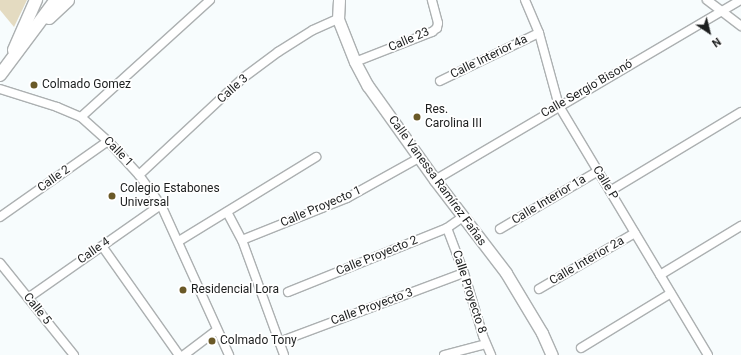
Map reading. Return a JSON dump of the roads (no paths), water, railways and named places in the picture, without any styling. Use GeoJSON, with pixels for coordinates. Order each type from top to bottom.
{"type":"FeatureCollection","features":[{"type":"Feature","properties":{"kind":"main road"},"geometry":{"type":"LineString","coordinates":[[8,66],[36,0]]}},
{"type":"Feature","properties":{"kind":"main road"},"geometry":{"type":"LineString","coordinates":[[0,75],[30,37],[56,0]]}},
{"type":"Feature","properties":{"kind":"main road"},"geometry":{"type":"LineString","coordinates":[[30,37],[68,0]]}},
{"type":"Feature","properties":{"kind":"street"},"geometry":{"type":"LineString","coordinates":[[81,117],[210,0]]}},
{"type":"Feature","properties":{"kind":"street","name":"Calle Vanessa Ramírez Fañas"},"geometry":{"type":"LineString","coordinates":[[339,0],[338,18],[355,62],[368,86],[435,180],[506,273],[542,332],[552,355]]}},
{"type":"Feature","properties":{"kind":"street","name":"Calle 23"},"geometry":{"type":"LineString","coordinates":[[355,62],[432,32],[437,28],[438,23],[432,0]]}},
{"type":"Feature","properties":{"kind":"street","name":"Calle P"},"geometry":{"type":"LineString","coordinates":[[525,0],[539,33],[559,106],[708,355]]}},
{"type":"Feature","properties":{"kind":"street"},"geometry":{"type":"LineString","coordinates":[[707,0],[741,26]]}},
{"type":"Feature","properties":{"kind":"street","name":"Calle Sergio Bisonó"},"geometry":{"type":"LineString","coordinates":[[435,180],[741,0]]}},
{"type":"Feature","properties":{"kind":"street","name":"Calle 3"},"geometry":{"type":"LineString","coordinates":[[139,175],[243,78],[278,52],[313,30],[338,18]]}},
{"type":"Feature","properties":{"kind":"street","name":"Calle Interior 4a"},"geometry":{"type":"LineString","coordinates":[[440,81],[539,33]]}},
{"type":"Feature","properties":{"kind":"street","name":"Calle 1"},"geometry":{"type":"LineString","coordinates":[[0,89],[57,107],[81,117],[108,141],[139,175],[161,205],[229,355]]}},
{"type":"Feature","properties":{"kind":"street"},"geometry":{"type":"LineString","coordinates":[[610,191],[741,112]]}},
{"type":"Feature","properties":{"kind":"street","name":"Calle 2"},"geometry":{"type":"LineString","coordinates":[[0,218],[108,141]]}},
{"type":"Feature","properties":{"kind":"street"},"geometry":{"type":"LineString","coordinates":[[179,242],[316,157]]}},
{"type":"Feature","properties":{"kind":"street","name":"Calle Proyecto 1"},"geometry":{"type":"LineString","coordinates":[[242,240],[347,198],[419,158]]}},
{"type":"Feature","properties":{"kind":"street","name":"Calle Interior 1a"},"geometry":{"type":"LineString","coordinates":[[500,230],[598,171]]}},
{"type":"Feature","properties":{"kind":"street","name":"Calle 4"},"geometry":{"type":"LineString","coordinates":[[28,298],[161,205]]}},
{"type":"Feature","properties":{"kind":"street"},"geometry":{"type":"LineString","coordinates":[[227,212],[242,240],[284,355]]}},
{"type":"Feature","properties":{"kind":"street","name":"Calle Proyecto 2"},"geometry":{"type":"LineString","coordinates":[[288,292],[447,228],[463,217]]}},
{"type":"Feature","properties":{"kind":"street"},"geometry":{"type":"LineString","coordinates":[[660,275],[741,226]]}},
{"type":"Feature","properties":{"kind":"street","name":"Calle Proyecto 8"},"geometry":{"type":"LineString","coordinates":[[447,228],[464,273],[486,344],[491,355]]}},
{"type":"Feature","properties":{"kind":"street","name":"Calle Interior 2a"},"geometry":{"type":"LineString","coordinates":[[539,289],[635,233]]}},
{"type":"Feature","properties":{"kind":"street"},"geometry":{"type":"LineString","coordinates":[[102,246],[179,355]]}},
{"type":"Feature","properties":{"kind":"street","name":"Calle 5"},"geometry":{"type":"LineString","coordinates":[[0,263],[74,355]]}},
{"type":"Feature","properties":{"kind":"street","name":"Calle Proyecto 3"},"geometry":{"type":"LineString","coordinates":[[279,342],[464,273]]}},
{"type":"Feature","properties":{"kind":"street"},"geometry":{"type":"LineString","coordinates":[[581,348],[671,293]]}},
{"type":"Feature","properties":{"kind":"street"},"geometry":{"type":"LineString","coordinates":[[184,355],[217,330]]}},
{"type":"Feature","properties":{"kind":"street"},"geometry":{"type":"LineString","coordinates":[[444,355],[486,344]]}},
{"type":"Feature","properties":{"kind":"place","name":"Colmado Gomez"},"geometry":{"type":"Point","coordinates":[34,85]}},
{"type":"Feature","properties":{"kind":"place","name":"Res. Carolina III"},"geometry":{"type":"Point","coordinates":[417,117]}},
{"type":"Feature","properties":{"kind":"place","name":"Colegio Estabones Universal"},"geometry":{"type":"Point","coordinates":[112,196]}},
{"type":"Feature","properties":{"kind":"place","name":"Residencial Lora"},"geometry":{"type":"Point","coordinates":[183,290]}},
{"type":"Feature","properties":{"kind":"place","name":"Colmado Tony"},"geometry":{"type":"Point","coordinates":[212,341]}}]}
